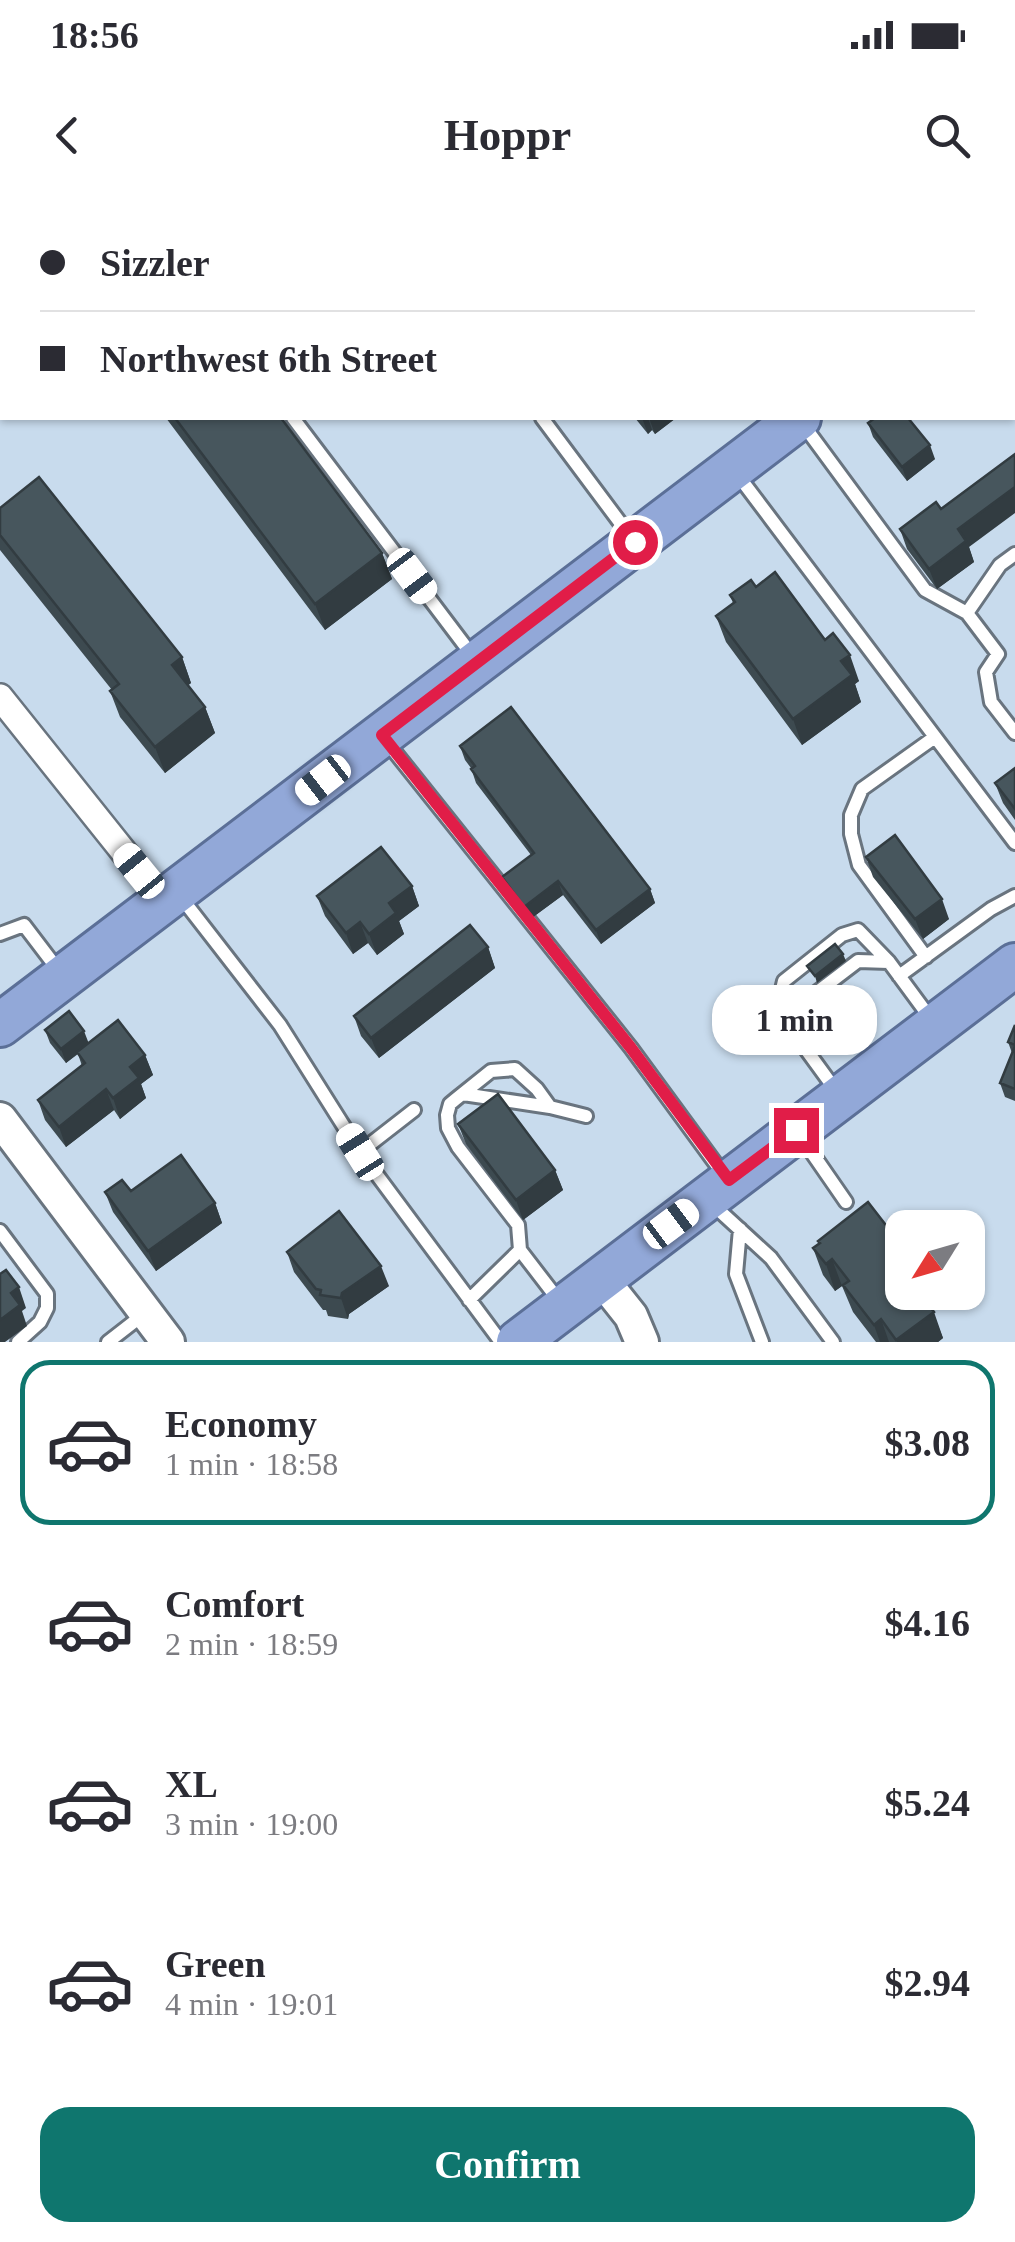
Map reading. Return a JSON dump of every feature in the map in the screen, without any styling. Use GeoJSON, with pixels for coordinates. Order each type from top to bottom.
{"type":"FeatureCollection","features":[{"type":"Feature","properties":{"kind":"highway"},"geometry":{"type":"LineString","coordinates":[[0,1025],[796,420]]}},
{"type":"Feature","properties":{"kind":"highway"},"geometry":{"type":"LineString","coordinates":[[518,1342],[1015,965]]}},
{"type":"Feature","properties":{"kind":"street"},"geometry":{"type":"LineString","coordinates":[[0,697],[170,896]]}},
{"type":"Feature","properties":{"kind":"street"},"geometry":{"type":"LineString","coordinates":[[0,1120],[168,1342]]}},
{"type":"Feature","properties":{"kind":"street"},"geometry":{"type":"LineString","coordinates":[[600,1277],[630,1316],[642,1342]]}},
{"type":"Feature","properties":{"kind":"lane"},"geometry":{"type":"LineString","coordinates":[[295,420],[477,662]]}},
{"type":"Feature","properties":{"kind":"lane"},"geometry":{"type":"LineString","coordinates":[[544,420],[635,542]]}},
{"type":"Feature","properties":{"kind":"lane"},"geometry":{"type":"LineString","coordinates":[[800,420],[925,590],[967,613],[998,654],[986,672],[991,702],[1015,733]]}},
{"type":"Feature","properties":{"kind":"lane"},"geometry":{"type":"LineString","coordinates":[[732,468],[1015,843]]}},
{"type":"Feature","properties":{"kind":"lane"},"geometry":{"type":"LineString","coordinates":[[967,613],[1000,565],[1015,554]]}},
{"type":"Feature","properties":{"kind":"lane"},"geometry":{"type":"LineString","coordinates":[[382,735],[631,1048],[740,1230],[771,1258],[833,1342]]}},
{"type":"Feature","properties":{"kind":"lane"},"geometry":{"type":"LineString","coordinates":[[926,957],[867,878],[853,852],[852,815],[858,793],[936,736]]}},
{"type":"Feature","properties":{"kind":"lane"},"geometry":{"type":"LineString","coordinates":[[170,896],[280,1025],[360,1152],[501,1342]]}},
{"type":"Feature","properties":{"kind":"lane"},"geometry":{"type":"LineString","coordinates":[[900,976],[991,909],[1015,896]]}},
{"type":"Feature","properties":{"kind":"lane"},"geometry":{"type":"LineString","coordinates":[[0,934],[24,926],[63,977]]}},
{"type":"Feature","properties":{"kind":"lane"},"geometry":{"type":"LineString","coordinates":[[840,1097],[794,1033],[780,1002],[784,981],[842,935],[858,930],[900,976],[936,1025]]}},
{"type":"Feature","properties":{"kind":"lane"},"geometry":{"type":"LineString","coordinates":[[794,1033],[803,1002],[858,961],[888,962]]}},
{"type":"Feature","properties":{"kind":"lane"},"geometry":{"type":"LineString","coordinates":[[550,1107],[538,1089],[515,1068],[491,1071],[450,1104],[448,1128],[458,1148],[518,1225],[520,1250],[563,1306]]}},
{"type":"Feature","properties":{"kind":"lane"},"geometry":{"type":"LineString","coordinates":[[463,1094],[586,1116]]}},
{"type":"Feature","properties":{"kind":"lane"},"geometry":{"type":"LineString","coordinates":[[360,1152],[414,1110]]}},
{"type":"Feature","properties":{"kind":"lane"},"geometry":{"type":"LineString","coordinates":[[796,1130],[846,1202]]}},
{"type":"Feature","properties":{"kind":"lane"},"geometry":{"type":"LineString","coordinates":[[740,1230],[736,1274],[762,1342]]}},
{"type":"Feature","properties":{"kind":"lane"},"geometry":{"type":"LineString","coordinates":[[0,1231],[47,1294],[47,1308],[40,1322],[18,1342]]}},
{"type":"Feature","properties":{"kind":"lane"},"geometry":{"type":"LineString","coordinates":[[469,1300],[520,1250]]}},
{"type":"Feature","properties":{"kind":"lane"},"geometry":{"type":"LineString","coordinates":[[108,1342],[146,1313]]}},
{"type":"Feature","properties":{"kind":"shaded area"},"geometry":{"type":"Polygon","coordinates":[[[0,420],[1015,420],[1015,1342],[0,1342],[0,420]]]}},
{"type":"Feature","properties":{"kind":"building"},"geometry":{"type":"Polygon","coordinates":[[[177,420],[282,420],[382,553],[315,604],[177,420]]]}},
{"type":"Feature","properties":{"kind":"building"},"geometry":{"type":"Polygon","coordinates":[[[910,420],[930,445],[902,467],[868,423],[910,420]]]}},
{"type":"Feature","properties":{"kind":"building"},"geometry":{"type":"Polygon","coordinates":[[[1015,454],[1015,487],[958,529],[966,541],[929,569],[900,529],[936,502],[941,509],[1015,454]]]}},
{"type":"Feature","properties":{"kind":"building"},"geometry":{"type":"Polygon","coordinates":[[[39,477],[182,657],[172,665],[205,707],[155,747],[110,691],[119,684],[0,535],[0,508],[39,477]]]}},
{"type":"Feature","properties":{"kind":"building"},"geometry":{"type":"Polygon","coordinates":[[[775,572],[825,640],[833,633],[850,655],[841,661],[852,675],[793,719],[716,616],[735,602],[730,595],[751,580],[756,587],[775,572]]]}},
{"type":"Feature","properties":{"kind":"building"},"geometry":{"type":"Polygon","coordinates":[[[511,707],[650,889],[596,930],[558,881],[524,907],[502,877],[534,853],[471,769],[475,766],[460,746],[511,707]]]}},
{"type":"Feature","properties":{"kind":"building"},"geometry":{"type":"Polygon","coordinates":[[[1015,768],[1015,809],[995,783],[1015,768]]]}},
{"type":"Feature","properties":{"kind":"building"},"geometry":{"type":"Polygon","coordinates":[[[895,835],[942,899],[915,919],[866,857],[895,835]]]}},
{"type":"Feature","properties":{"kind":"building"},"geometry":{"type":"Polygon","coordinates":[[[381,847],[412,886],[389,903],[396,913],[369,934],[360,922],[346,933],[317,896],[381,847]]]}},
{"type":"Feature","properties":{"kind":"building"},"geometry":{"type":"Polygon","coordinates":[[[470,925],[488,947],[371,1038],[354,1016],[470,925]]]}},
{"type":"Feature","properties":{"kind":"building"},"geometry":{"type":"Polygon","coordinates":[[[835,944],[843,954],[815,976],[807,966],[835,944]]]}},
{"type":"Feature","properties":{"kind":"building"},"geometry":{"type":"Polygon","coordinates":[[[69,1011],[84,1031],[61,1049],[45,1030],[69,1011]]]}},
{"type":"Feature","properties":{"kind":"building"},"geometry":{"type":"Polygon","coordinates":[[[118,1020],[145,1055],[130,1067],[139,1078],[113,1098],[106,1089],[59,1127],[38,1100],[85,1063],[77,1052],[118,1020]]]}},
{"type":"Feature","properties":{"kind":"building"},"geometry":{"type":"Polygon","coordinates":[[[1015,1025],[1015,1045],[1008,1042],[1015,1025]]]}},
{"type":"Feature","properties":{"kind":"building"},"geometry":{"type":"Polygon","coordinates":[[[1015,1046],[1015,1089],[1000,1083],[1015,1046]]]}},
{"type":"Feature","properties":{"kind":"building"},"geometry":{"type":"Polygon","coordinates":[[[498,1094],[555,1170],[516,1200],[458,1124],[498,1094]]]}},
{"type":"Feature","properties":{"kind":"building"},"geometry":{"type":"Polygon","coordinates":[[[181,1155],[215,1203],[148,1251],[105,1192],[122,1180],[131,1191],[181,1155]]]}},
{"type":"Feature","properties":{"kind":"building"},"geometry":{"type":"Polygon","coordinates":[[[868,1202],[885,1224],[885,1310],[934,1312],[896,1340],[881,1319],[874,1325],[843,1285],[849,1281],[832,1259],[826,1264],[813,1248],[868,1202]]]}},
{"type":"Feature","properties":{"kind":"building"},"geometry":{"type":"Polygon","coordinates":[[[339,1211],[381,1266],[342,1293],[341,1298],[320,1295],[321,1290],[316,1289],[287,1252],[339,1211]]]}},
{"type":"Feature","properties":{"kind":"building"},"geometry":{"type":"Polygon","coordinates":[[[6,1270],[19,1287],[11,1293],[20,1305],[0,1320],[0,1274],[6,1270]]]}},
{"type":"Feature","properties":{"kind":"route"},"geometry":{"type":"LineString","coordinates":[[635,542],[382,735],[631,1048],[729,1180],[796,1130]]}}]}
